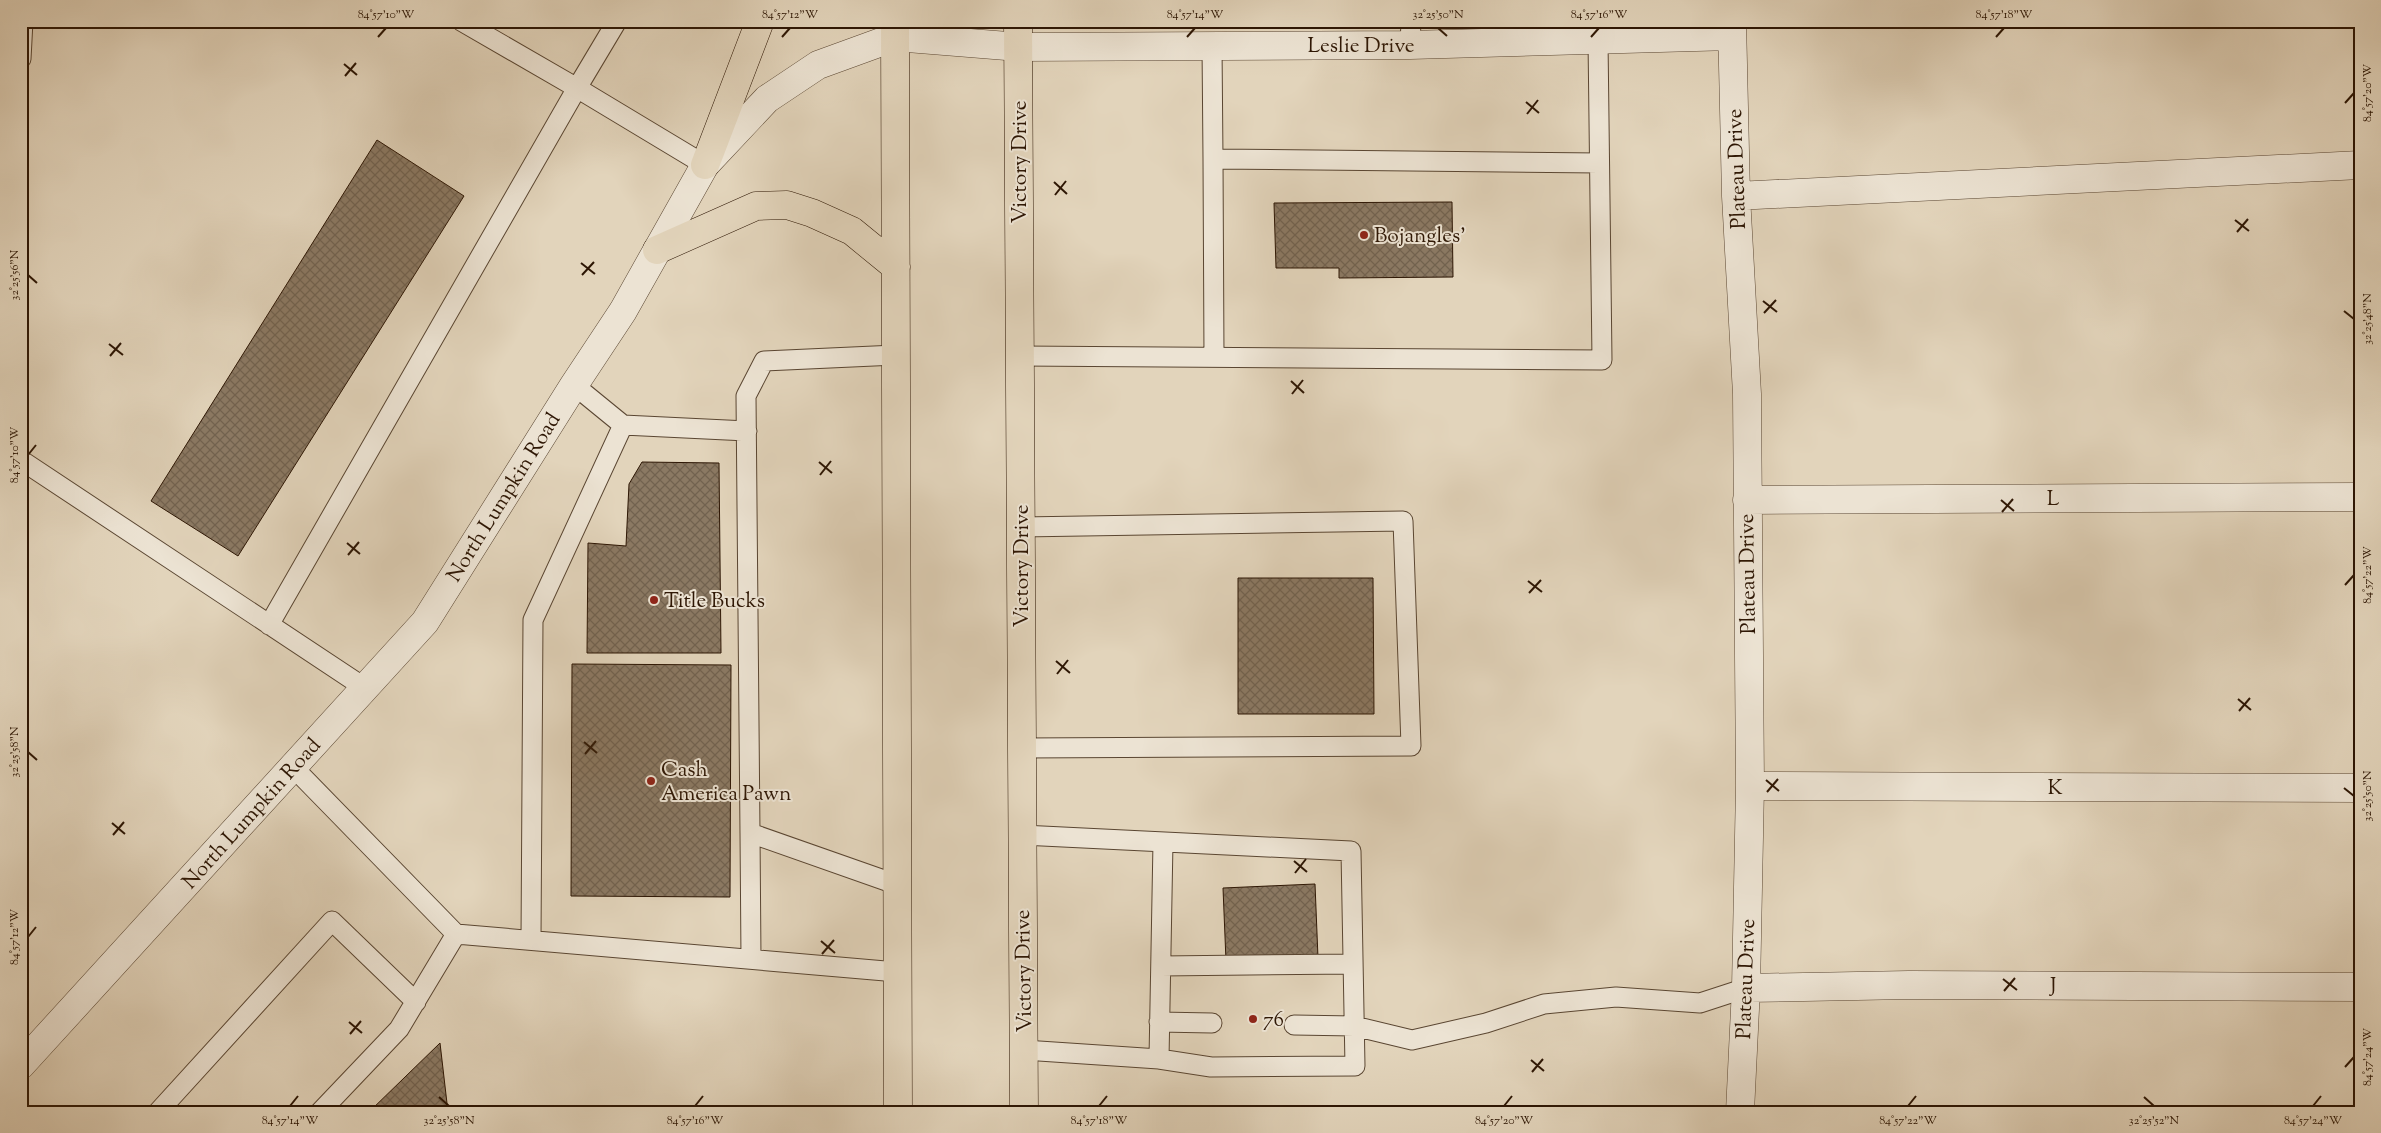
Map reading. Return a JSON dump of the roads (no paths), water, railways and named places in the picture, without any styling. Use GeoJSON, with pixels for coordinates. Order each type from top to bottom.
{"type":"FeatureCollection","features":[{"type":"Feature","properties":{"kind":"highway"},"geometry":{"type":"LineString","coordinates":[[705,165],[760,21]]}},
{"type":"Feature","properties":{"kind":"highway"},"geometry":{"type":"LineString","coordinates":[[895,29],[898,1112]]}},
{"type":"Feature","properties":{"kind":"highway","name":"Victory Drive"},"geometry":{"type":"LineString","coordinates":[[1018,34],[1024,1112]]}},
{"type":"Feature","properties":{"kind":"highway"},"geometry":{"type":"LineString","coordinates":[[657,250],[756,206],[787,205],[812,213],[852,231],[896,267]]}},
{"type":"Feature","properties":{"kind":"street","name":"North Lumpkin Road"},"geometry":{"type":"LineString","coordinates":[[21,1066],[426,622],[574,385],[623,311],[705,165],[767,99],[818,65],[895,29],[1018,34]]}},
{"type":"Feature","properties":{"kind":"street","name":"Leslie Drive"},"geometry":{"type":"LineString","coordinates":[[1018,34],[1212,45],[1410,33],[1598,40],[1732,29]]}},
{"type":"Feature","properties":{"kind":"street","name":"Plateau Drive"},"geometry":{"type":"LineString","coordinates":[[1732,29],[1736,196],[1747,394],[1746,500],[1750,786],[1746,988],[1740,1112]]}},
{"type":"Feature","properties":{"kind":"street"},"geometry":{"type":"LineString","coordinates":[[1736,196],[2360,165]]}},
{"type":"Feature","properties":{"kind":"street","name":"L"},"geometry":{"type":"LineString","coordinates":[[1746,500],[2360,497]]}},
{"type":"Feature","properties":{"kind":"street","name":"K"},"geometry":{"type":"LineString","coordinates":[[1750,786],[2360,788]]}},
{"type":"Feature","properties":{"kind":"street","name":"J"},"geometry":{"type":"LineString","coordinates":[[1746,988],[1909,985],[2360,987]]}},
{"type":"Feature","properties":{"kind":"lane"},"geometry":{"type":"LineString","coordinates":[[21,59],[23,21]]}},
{"type":"Feature","properties":{"kind":"lane"},"geometry":{"type":"LineString","coordinates":[[461,21],[705,165]]}},
{"type":"Feature","properties":{"kind":"lane"},"geometry":{"type":"LineString","coordinates":[[269,625],[617,21]]}},
{"type":"Feature","properties":{"kind":"lane"},"geometry":{"type":"LineString","coordinates":[[1020,356],[1602,360],[1598,40]]}},
{"type":"Feature","properties":{"kind":"lane"},"geometry":{"type":"LineString","coordinates":[[1212,45],[1214,357]]}},
{"type":"Feature","properties":{"kind":"lane"},"geometry":{"type":"LineString","coordinates":[[1213,159],[1599,163]]}},
{"type":"Feature","properties":{"kind":"lane"},"geometry":{"type":"LineString","coordinates":[[750,959],[746,396],[764,361],[896,355]]}},
{"type":"Feature","properties":{"kind":"lane"},"geometry":{"type":"LineString","coordinates":[[574,385],[623,425],[747,430]]}},
{"type":"Feature","properties":{"kind":"lane"},"geometry":{"type":"LineString","coordinates":[[530,940],[533,620],[623,425]]}},
{"type":"Feature","properties":{"kind":"lane"},"geometry":{"type":"LineString","coordinates":[[21,460],[365,688]]}},
{"type":"Feature","properties":{"kind":"lane"},"geometry":{"type":"LineString","coordinates":[[1021,527],[1403,521],[1411,746],[1022,748]]}},
{"type":"Feature","properties":{"kind":"lane"},"geometry":{"type":"LineString","coordinates":[[293,767],[456,934],[897,972]]}},
{"type":"Feature","properties":{"kind":"lane"},"geometry":{"type":"LineString","coordinates":[[750,833],[898,885]]}},
{"type":"Feature","properties":{"kind":"lane"},"geometry":{"type":"LineString","coordinates":[[1022,835],[1352,851],[1355,1066],[1210,1067],[1159,1059],[1024,1050]]}},
{"type":"Feature","properties":{"kind":"lane"},"geometry":{"type":"LineString","coordinates":[[1159,1059],[1162,842]]}},
{"type":"Feature","properties":{"kind":"lane"},"geometry":{"type":"LineString","coordinates":[[158,1112],[332,921],[416,1002]]}},
{"type":"Feature","properties":{"kind":"lane"},"geometry":{"type":"LineString","coordinates":[[320,1112],[399,1030],[456,934]]}},
{"type":"Feature","properties":{"kind":"lane"},"geometry":{"type":"LineString","coordinates":[[1161,966],[1353,964]]}},
{"type":"Feature","properties":{"kind":"lane"},"geometry":{"type":"LineString","coordinates":[[1294,1025],[1354,1026],[1412,1040],[1486,1023],[1544,1004],[1616,997],[1700,1004],[1746,988]]}},
{"type":"Feature","properties":{"kind":"lane"},"geometry":{"type":"LineString","coordinates":[[1159,1022],[1212,1023]]}},
{"type":"Feature","properties":{"kind":"place","name":"Bojangles'"},"geometry":{"type":"Point","coordinates":[1364,235]}},
{"type":"Feature","properties":{"kind":"place","name":"Title Bucks"},"geometry":{"type":"Point","coordinates":[654,600]}},
{"type":"Feature","properties":{"kind":"place","name":"Cash America Pawn"},"geometry":{"type":"Point","coordinates":[651,781]}},
{"type":"Feature","properties":{"kind":"place","name":"76"},"geometry":{"type":"Point","coordinates":[1253,1019]}}]}
